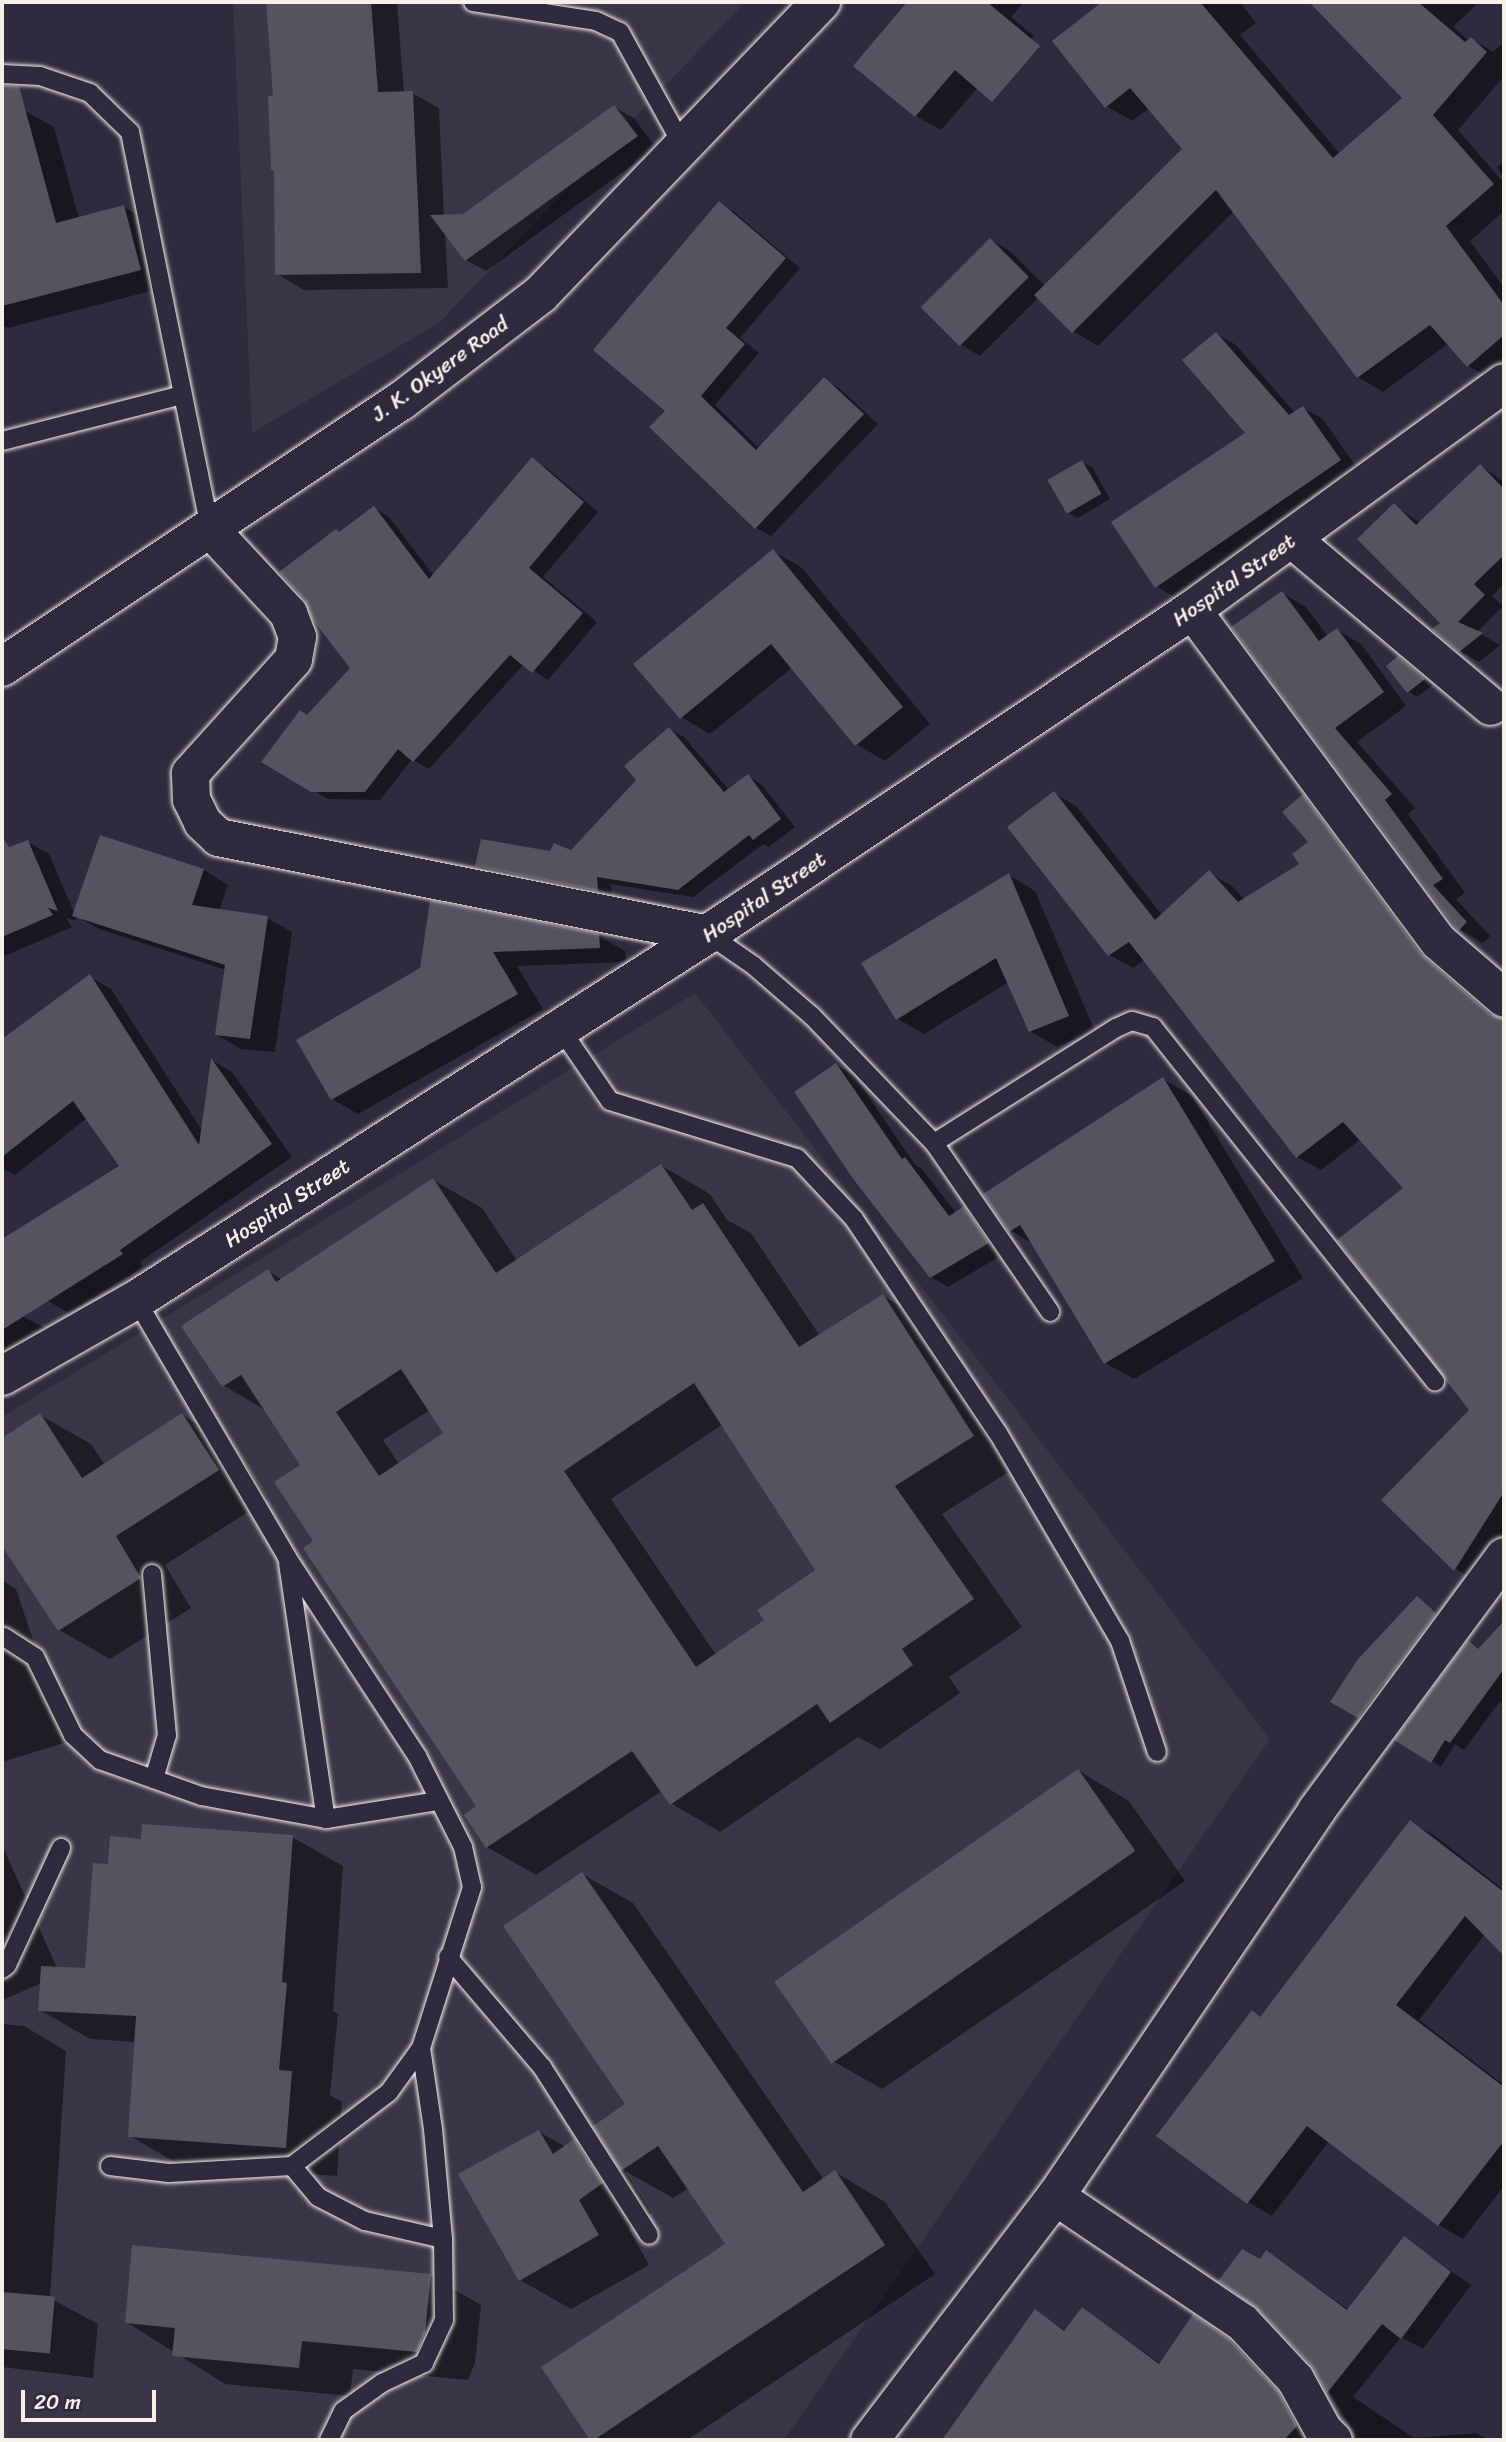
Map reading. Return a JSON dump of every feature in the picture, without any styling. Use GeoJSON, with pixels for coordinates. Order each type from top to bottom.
{"type":"FeatureCollection","features":[{"type":"Feature","properties":{"kind":"street","name":"J. K. Okyere Road"},"geometry":{"type":"LineString","coordinates":[[2,667],[401,401],[541,295],[821,2]]}},
{"type":"Feature","properties":{"kind":"street","name":"Hospital Street"},"geometry":{"type":"LineString","coordinates":[[2,1376],[136,1300],[708,934],[1192,610],[1504,383]]}},
{"type":"Feature","properties":{"kind":"street"},"geometry":{"type":"LineString","coordinates":[[210,528],[288,613],[297,636],[293,659],[190,773],[191,799],[202,822],[218,837],[708,934]]}},
{"type":"Feature","properties":{"kind":"street"},"geometry":{"type":"LineString","coordinates":[[1292,539],[1490,706]]}},
{"type":"Feature","properties":{"kind":"street"},"geometry":{"type":"LineString","coordinates":[[1192,610],[1438,941],[1504,998]]}},
{"type":"Feature","properties":{"kind":"street"},"geometry":{"type":"LineString","coordinates":[[869,2440],[1055,2196],[1316,1810],[1504,1556]]}},
{"type":"Feature","properties":{"kind":"street"},"geometry":{"type":"LineString","coordinates":[[1055,2196],[1242,2322],[1295,2379],[1332,2440]]}},
{"type":"Feature","properties":{"kind":"lane"},"geometry":{"type":"LineString","coordinates":[[473,2],[596,21],[620,32],[683,146]]}},
{"type":"Feature","properties":{"kind":"lane"},"geometry":{"type":"LineString","coordinates":[[2,74],[40,76],[90,93],[130,132],[210,528]]}},
{"type":"Feature","properties":{"kind":"lane"},"geometry":{"type":"LineString","coordinates":[[2,441],[183,395]]}},
{"type":"Feature","properties":{"kind":"lane"},"geometry":{"type":"LineString","coordinates":[[708,934],[754,966],[812,1016],[934,1143],[1051,1312]]}},
{"type":"Feature","properties":{"kind":"lane"},"geometry":{"type":"LineString","coordinates":[[934,1143],[1116,1028],[1132,1021],[1153,1027],[1435,1382]]}},
{"type":"Feature","properties":{"kind":"lane"},"geometry":{"type":"LineString","coordinates":[[560,1028],[610,1101],[797,1158],[854,1219],[998,1433],[1120,1640],[1157,1752]]}},
{"type":"Feature","properties":{"kind":"lane"},"geometry":{"type":"LineString","coordinates":[[110,2166],[169,2173],[292,2166],[390,2092],[421,2048],[472,1887],[463,1847],[418,1756],[287,1557],[136,1300]]}},
{"type":"Feature","properties":{"kind":"lane"},"geometry":{"type":"LineString","coordinates":[[287,1557],[326,1819]]}},
{"type":"Feature","properties":{"kind":"lane"},"geometry":{"type":"LineString","coordinates":[[152,1574],[167,1735],[154,1779]]}},
{"type":"Feature","properties":{"kind":"lane"},"geometry":{"type":"LineString","coordinates":[[4,1637],[35,1657],[73,1735],[100,1760],[201,1796],[326,1819],[439,1801]]}},
{"type":"Feature","properties":{"kind":"lane"},"geometry":{"type":"LineString","coordinates":[[2,1969],[7,1965],[61,1848]]}},
{"type":"Feature","properties":{"kind":"lane"},"geometry":{"type":"LineString","coordinates":[[449,1957],[542,2067],[649,2235]]}},
{"type":"Feature","properties":{"kind":"lane"},"geometry":{"type":"LineString","coordinates":[[329,2440],[343,2411],[382,2383],[424,2363],[444,2320],[443,2239],[433,2129],[421,2048]]}},
{"type":"Feature","properties":{"kind":"lane"},"geometry":{"type":"LineString","coordinates":[[292,2166],[318,2197],[365,2221],[443,2239]]}},
{"type":"Feature","properties":{"kind":"shaded area"},"geometry":{"type":"Polygon","coordinates":[[[233,2],[745,2],[439,323],[252,433],[233,2]]]}},
{"type":"Feature","properties":{"kind":"shaded area"},"geometry":{"type":"Polygon","coordinates":[[[695,993],[1270,1739],[784,2440],[2,2440],[2,1417],[695,993]]]}},
{"type":"Feature","properties":{"kind":"building"},"geometry":{"type":"Polygon","coordinates":[[[266,2],[371,2],[378,92],[413,91],[421,273],[275,275],[274,170],[271,170],[268,96],[273,96],[266,2]]]}},
{"type":"Feature","properties":{"kind":"building"},"geometry":{"type":"Polygon","coordinates":[[[907,2],[987,2],[1040,46],[992,102],[955,70],[915,117],[853,66],[907,2]]]}},
{"type":"Feature","properties":{"kind":"building"},"geometry":{"type":"Polygon","coordinates":[[[1102,2],[1200,2],[1333,158],[1402,98],[1309,2],[1418,2],[1465,42],[1471,37],[1487,52],[1433,115],[1494,184],[1446,226],[1504,305],[1504,335],[1467,367],[1430,325],[1357,378],[1216,190],[1072,333],[1034,295],[1182,149],[1130,88],[1105,108],[1052,41],[1102,2]]]}},
{"type":"Feature","properties":{"kind":"building"},"geometry":{"type":"Polygon","coordinates":[[[2,85],[19,86],[56,223],[124,205],[141,270],[2,306],[2,85]]]}},
{"type":"Feature","properties":{"kind":"building"},"geometry":{"type":"Polygon","coordinates":[[[614,105],[638,136],[465,261],[430,215],[463,214],[614,105]]]}},
{"type":"Feature","properties":{"kind":"building"},"geometry":{"type":"Polygon","coordinates":[[[719,201],[786,258],[726,328],[745,344],[701,396],[756,450],[824,377],[864,414],[755,529],[649,427],[665,411],[593,350],[719,201]]]}},
{"type":"Feature","properties":{"kind":"building"},"geometry":{"type":"Polygon","coordinates":[[[990,238],[1029,277],[960,346],[921,307],[990,238]]]}},
{"type":"Feature","properties":{"kind":"building"},"geometry":{"type":"Polygon","coordinates":[[[1216,332],[1289,415],[1303,406],[1341,460],[1155,588],[1111,522],[1245,433],[1182,360],[1216,332]]]}},
{"type":"Feature","properties":{"kind":"building"},"geometry":{"type":"Polygon","coordinates":[[[532,457],[584,502],[529,568],[583,613],[532,673],[510,655],[413,762],[398,749],[365,792],[311,792],[261,762],[300,710],[307,715],[350,668],[313,620],[304,599],[279,572],[336,529],[339,532],[374,506],[429,579],[532,457]]]}},
{"type":"Feature","properties":{"kind":"building"},"geometry":{"type":"Polygon","coordinates":[[[1082,460],[1102,494],[1067,514],[1047,480],[1082,460]]]}},
{"type":"Feature","properties":{"kind":"building"},"geometry":{"type":"Polygon","coordinates":[[[1480,464],[1504,489],[1504,555],[1474,584],[1485,595],[1458,622],[1483,633],[1459,652],[1432,629],[1440,623],[1357,539],[1394,503],[1416,525],[1480,464]]]}},
{"type":"Feature","properties":{"kind":"building"},"geometry":{"type":"Polygon","coordinates":[[[773,549],[903,707],[855,746],[771,644],[680,719],[633,664],[773,549]]]}},
{"type":"Feature","properties":{"kind":"building"},"geometry":{"type":"Polygon","coordinates":[[[1282,591],[1319,641],[1337,628],[1384,692],[1335,728],[1392,794],[1385,800],[1443,879],[1433,885],[1467,922],[1458,931],[1231,627],[1282,591]]]}},
{"type":"Feature","properties":{"kind":"building"},"geometry":{"type":"Polygon","coordinates":[[[1398,656],[1425,679],[1407,693],[1386,666],[1398,656]]]}},
{"type":"Feature","properties":{"kind":"building"},"geometry":{"type":"Polygon","coordinates":[[[669,727],[724,792],[748,774],[781,819],[753,840],[749,835],[678,890],[597,877],[598,891],[475,866],[481,839],[550,851],[554,843],[571,850],[636,780],[624,766],[669,727]]]}},
{"type":"Feature","properties":{"kind":"building"},"geometry":{"type":"Polygon","coordinates":[[[1054,791],[1155,920],[1209,870],[1238,902],[1299,864],[1292,854],[1308,842],[1282,812],[1303,794],[1421,954],[1490,1014],[1504,1018],[1504,1492],[1454,1571],[1381,1500],[1469,1410],[1337,1240],[1403,1188],[1343,1122],[1296,1158],[1129,942],[1108,956],[1007,827],[1054,791]]]}},
{"type":"Feature","properties":{"kind":"building"},"geometry":{"type":"Polygon","coordinates":[[[100,835],[204,869],[192,905],[268,916],[250,1039],[215,1035],[225,965],[72,916],[100,835]]]}},
{"type":"Feature","properties":{"kind":"building"},"geometry":{"type":"Polygon","coordinates":[[[2,836],[9,847],[28,840],[58,911],[48,908],[53,915],[2,937],[2,836]]]}},
{"type":"Feature","properties":{"kind":"building"},"geometry":{"type":"Polygon","coordinates":[[[1009,873],[1069,1016],[1029,1032],[996,958],[896,1020],[861,963],[1009,873]]]}},
{"type":"Feature","properties":{"kind":"building"},"geometry":{"type":"Polygon","coordinates":[[[430,900],[599,934],[600,948],[493,952],[518,994],[331,1100],[296,1040],[420,968],[430,900]]]}},
{"type":"Feature","properties":{"kind":"building"},"geometry":{"type":"Polygon","coordinates":[[[90,974],[199,1145],[211,1058],[272,1144],[120,1250],[123,1254],[2,1330],[2,1239],[119,1166],[73,1101],[2,1157],[2,1039],[90,974]]]}},
{"type":"Feature","properties":{"kind":"building"},"geometry":{"type":"Polygon","coordinates":[[[836,1063],[902,1159],[905,1157],[949,1216],[964,1206],[989,1243],[930,1278],[854,1180],[794,1092],[836,1063]]]}},
{"type":"Feature","properties":{"kind":"building"},"geometry":{"type":"Polygon","coordinates":[[[1163,1077],[1275,1261],[1104,1364],[1020,1225],[1009,1232],[983,1194],[1163,1077]]]}},
{"type":"Feature","properties":{"kind":"building"},"geometry":{"type":"Polygon","coordinates":[[[661,1164],[692,1210],[703,1203],[799,1347],[883,1294],[974,1436],[895,1486],[974,1599],[902,1649],[913,1665],[830,1723],[817,1704],[670,1805],[632,1751],[486,1848],[464,1815],[476,1806],[303,1548],[313,1541],[274,1482],[300,1465],[241,1375],[222,1387],[181,1326],[268,1269],[276,1282],[433,1178],[496,1273],[661,1164]],[[401,1369],[336,1412],[379,1476],[443,1433],[401,1369]],[[694,1383],[564,1471],[696,1667],[764,1620],[757,1610],[815,1570],[694,1383]]]}},
{"type":"Feature","properties":{"kind":"building"},"geometry":{"type":"Polygon","coordinates":[[[40,1413],[82,1478],[182,1413],[219,1470],[116,1536],[141,1578],[58,1631],[2,1546],[2,1438],[40,1413]]]}},
{"type":"Feature","properties":{"kind":"building"},"geometry":{"type":"Polygon","coordinates":[[[1417,1596],[1436,1613],[1358,1718],[1330,1702],[1358,1659],[1417,1596]]]}},
{"type":"Feature","properties":{"kind":"building"},"geometry":{"type":"Polygon","coordinates":[[[1504,1621],[1504,1669],[1450,1743],[1445,1740],[1431,1763],[1394,1740],[1468,1640],[1478,1649],[1504,1621]]]}},
{"type":"Feature","properties":{"kind":"building"},"geometry":{"type":"Polygon","coordinates":[[[1078,1769],[1135,1851],[831,2064],[774,1982],[1078,1769]]]}},
{"type":"Feature","properties":{"kind":"building"},"geometry":{"type":"Polygon","coordinates":[[[1410,1820],[1504,1892],[1504,1956],[1465,1916],[1396,2005],[1504,2087],[1504,2141],[1438,2226],[1307,2126],[1247,2204],[1156,2136],[1252,2010],[1260,2017],[1410,1820]]]}},
{"type":"Feature","properties":{"kind":"building"},"geometry":{"type":"Polygon","coordinates":[[[142,1824],[293,1835],[282,1982],[287,1983],[279,2070],[292,2071],[286,2148],[128,2137],[136,2016],[38,2011],[41,1966],[85,1968],[93,1863],[108,1864],[110,1836],[141,1839],[142,1824]]]}},
{"type":"Feature","properties":{"kind":"building"},"geometry":{"type":"Polygon","coordinates":[[[582,1872],[803,2192],[835,2170],[885,2245],[594,2440],[590,2440],[541,2367],[725,2244],[658,2146],[621,2171],[593,2126],[625,2104],[503,1926],[582,1872]]]}},
{"type":"Feature","properties":{"kind":"building"},"geometry":{"type":"Polygon","coordinates":[[[539,2130],[553,2154],[574,2139],[603,2183],[579,2200],[599,2235],[519,2281],[458,2174],[539,2130]]]}},
{"type":"Feature","properties":{"kind":"building"},"geometry":{"type":"Polygon","coordinates":[[[1404,2236],[1451,2272],[1401,2339],[1382,2324],[1327,2393],[1311,2365],[1257,2308],[1218,2281],[1242,2249],[1260,2259],[1266,2250],[1347,2310],[1404,2236]]]}},
{"type":"Feature","properties":{"kind":"building"},"geometry":{"type":"Polygon","coordinates":[[[132,2245],[431,2274],[425,2333],[417,2352],[302,2341],[299,2368],[172,2356],[175,2328],[125,2323],[132,2245]]]}},
{"type":"Feature","properties":{"kind":"building"},"geometry":{"type":"Polygon","coordinates":[[[2,2292],[55,2297],[50,2353],[2,2349],[2,2292]]]}},
{"type":"Feature","properties":{"kind":"building"},"geometry":{"type":"Polygon","coordinates":[[[1082,2307],[1159,2364],[1193,2314],[1228,2338],[1278,2391],[1297,2426],[1284,2440],[942,2440],[1035,2309],[1064,2331],[1082,2307]]]}}]}
